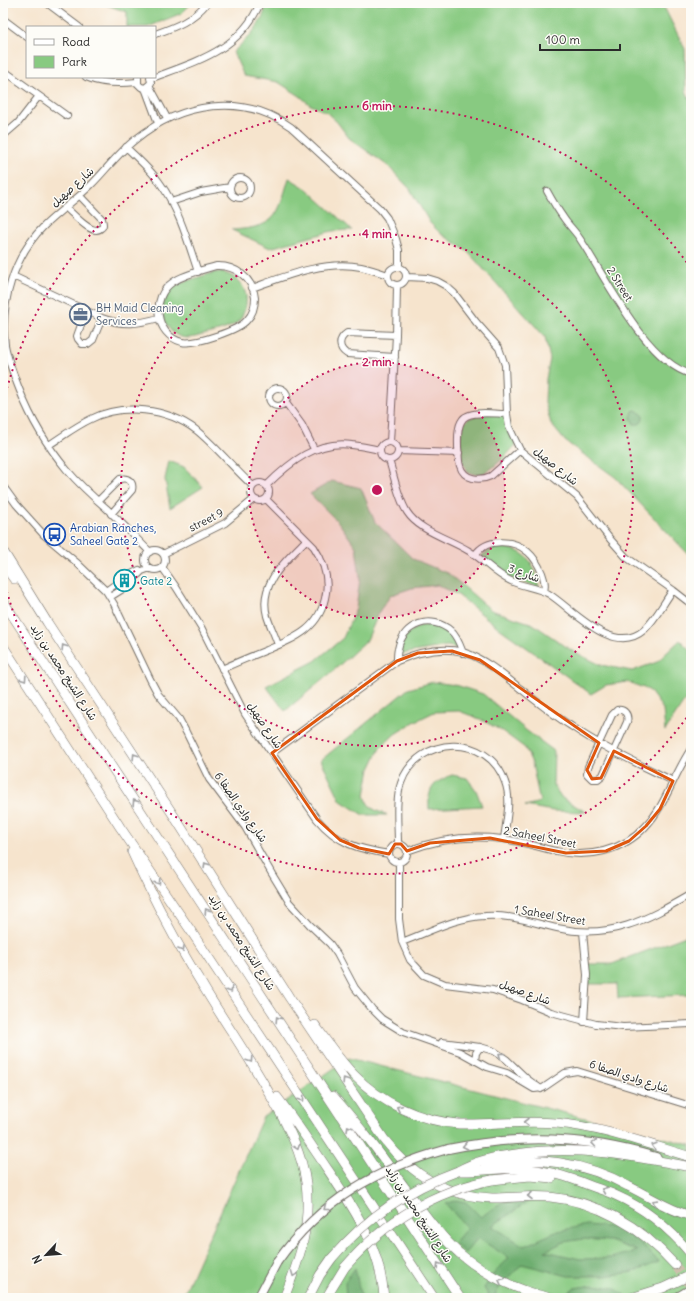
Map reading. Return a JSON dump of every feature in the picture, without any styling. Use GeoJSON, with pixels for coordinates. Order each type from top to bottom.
{"type":"FeatureCollection","features":[{"type":"Feature","properties":{"kind":"highway"},"geometry":{"type":"LineString","coordinates":[[3,551],[47,622],[174,816],[289,997],[384,1139],[405,1163],[423,1177],[445,1189],[469,1196],[494,1198],[531,1196],[550,1197],[586,1204],[620,1219],[637,1229],[675,1265]]}},
{"type":"Feature","properties":{"kind":"highway"},"geometry":{"type":"LineString","coordinates":[[3,564],[47,622]]}},
{"type":"Feature","properties":{"kind":"highway","name":"شارع الشيخ محمد بن زايد"},"geometry":{"type":"LineString","coordinates":[[3,601],[460,1298]]}},
{"type":"Feature","properties":{"kind":"highway"},"geometry":{"type":"LineString","coordinates":[[3,646],[120,827],[191,931],[434,1298]]}},
{"type":"Feature","properties":{"kind":"highway"},"geometry":{"type":"LineString","coordinates":[[120,827],[152,896],[202,986],[260,1075],[292,1116],[360,1219],[379,1265],[384,1298]]}},
{"type":"Feature","properties":{"kind":"highway"},"geometry":{"type":"LineString","coordinates":[[289,997],[308,1017],[344,1064],[359,1080],[376,1094],[415,1115],[458,1124],[537,1122],[597,1129],[691,1157]]}},
{"type":"Feature","properties":{"kind":"highway"},"geometry":{"type":"LineString","coordinates":[[260,1075],[292,1135],[299,1155],[305,1182],[307,1214],[304,1241],[298,1262],[284,1298]]}},
{"type":"Feature","properties":{"kind":"highway"},"geometry":{"type":"LineString","coordinates":[[315,1075],[362,1130],[432,1225],[458,1252],[472,1263],[503,1282],[520,1289],[551,1298]]}},
{"type":"Feature","properties":{"kind":"highway"},"geometry":{"type":"LineString","coordinates":[[308,1298],[320,1275],[332,1258],[356,1232],[391,1204],[426,1184],[458,1172],[472,1172],[488,1164],[529,1152],[578,1150],[612,1153],[689,1166]]}},
{"type":"Feature","properties":{"kind":"highway"},"geometry":{"type":"LineString","coordinates":[[488,1164],[540,1160],[586,1168],[616,1179],[670,1209],[691,1216]]}},
{"type":"Feature","properties":{"kind":"highway"},"geometry":{"type":"LineString","coordinates":[[488,1164],[508,1169],[538,1170],[568,1176],[617,1195],[644,1211],[665,1226],[691,1254]]}},
{"type":"Feature","properties":{"kind":"highway"},"geometry":{"type":"LineString","coordinates":[[326,1298],[345,1267],[369,1241],[411,1210],[442,1194],[458,1188],[492,1180],[530,1176],[581,1182]]}},
{"type":"Feature","properties":{"kind":"highway"},"geometry":{"type":"LineString","coordinates":[[631,1298],[663,1288],[691,1275]]}},
{"type":"Feature","properties":{"kind":"main road"},"geometry":{"type":"LineString","coordinates":[[258,1298],[286,1248],[309,1222],[350,1190],[397,1166],[425,1156],[448,1149],[501,1140],[555,1139],[609,1145],[689,1166]]}},
{"type":"Feature","properties":{"kind":"main road"},"geometry":{"type":"LineString","coordinates":[[676,1298],[691,1289]]}},
{"type":"Feature","properties":{"kind":"street"},"geometry":{"type":"LineString","coordinates":[[47,3],[78,26]]}},
{"type":"Feature","properties":{"kind":"street"},"geometry":{"type":"LineString","coordinates":[[156,34],[187,21],[200,11],[207,3]]}},
{"type":"Feature","properties":{"kind":"street"},"geometry":{"type":"LineString","coordinates":[[90,78],[105,82],[123,83],[138,79],[139,86],[196,62],[230,43],[249,23],[260,3]]}},
{"type":"Feature","properties":{"kind":"street"},"geometry":{"type":"LineString","coordinates":[[3,19],[26,36]]}},
{"type":"Feature","properties":{"kind":"street"},"geometry":{"type":"LineString","coordinates":[[3,70],[67,116]]}},
{"type":"Feature","properties":{"kind":"street"},"geometry":{"type":"LineString","coordinates":[[151,80],[157,99],[167,118]]}},
{"type":"Feature","properties":{"kind":"street"},"geometry":{"type":"LineString","coordinates":[[151,80],[151,102],[158,123]]}},
{"type":"Feature","properties":{"kind":"street"},"geometry":{"type":"LineString","coordinates":[[3,136],[18,122],[39,96]]}},
{"type":"Feature","properties":{"kind":"street"},"geometry":{"type":"LineString","coordinates":[[151,102],[157,99]]}},
{"type":"Feature","properties":{"kind":"street","name":"شارع صهيل"},"geometry":{"type":"LineString","coordinates":[[150,552],[68,470],[49,445],[23,398],[12,369],[6,346],[4,310],[7,293],[13,276],[22,256],[34,237],[49,221],[80,196],[126,147],[158,123],[167,118],[196,109],[228,105],[243,106],[256,109],[280,119],[301,135],[380,209],[387,218],[396,239],[399,250],[399,267]]}},
{"type":"Feature","properties":{"kind":"street"},"geometry":{"type":"LineString","coordinates":[[126,147],[154,175],[172,202],[198,272]]}},
{"type":"Feature","properties":{"kind":"street"},"geometry":{"type":"LineString","coordinates":[[172,202],[201,192],[230,187]]}},
{"type":"Feature","properties":{"kind":"street","name":"2 Street"},"geometry":{"type":"LineString","coordinates":[[547,191],[563,217],[581,240],[621,305],[640,332],[662,358],[678,369],[691,374]]}},
{"type":"Feature","properties":{"kind":"street"},"geometry":{"type":"LineString","coordinates":[[66,208],[92,230],[100,229],[103,223],[102,219],[80,196]]}},
{"type":"Feature","properties":{"kind":"street"},"geometry":{"type":"LineString","coordinates":[[216,266],[224,266],[231,268],[244,276],[252,288],[254,295],[254,308],[247,321],[236,329],[200,341],[188,343],[174,339],[163,329],[159,318],[159,301],[166,288],[174,281],[216,266]]}},
{"type":"Feature","properties":{"kind":"street"},"geometry":{"type":"LineString","coordinates":[[252,288],[294,273],[327,267],[360,267],[388,275]]}},
{"type":"Feature","properties":{"kind":"street"},"geometry":{"type":"LineString","coordinates":[[399,267],[406,272],[407,278],[402,284],[397,286],[391,284],[388,275],[390,270],[399,267]]}},
{"type":"Feature","properties":{"kind":"street"},"geometry":{"type":"LineString","coordinates":[[13,276],[102,318],[124,324],[136,324],[159,318]]}},
{"type":"Feature","properties":{"kind":"street","name":"شارع صهيل"},"geometry":{"type":"LineString","coordinates":[[407,278],[428,278],[446,286],[454,293],[476,322],[499,348],[505,365],[507,414],[510,427],[520,450],[577,497],[610,539],[626,556],[691,604]]}},
{"type":"Feature","properties":{"kind":"street"},"geometry":{"type":"LineString","coordinates":[[390,442],[397,286]]}},
{"type":"Feature","properties":{"kind":"street"},"geometry":{"type":"LineString","coordinates":[[86,311],[77,336],[82,344],[91,343],[102,318]]}},
{"type":"Feature","properties":{"kind":"street"},"geometry":{"type":"LineString","coordinates":[[395,357],[347,354],[344,352],[340,344],[341,339],[347,333],[396,335]]}},
{"type":"Feature","properties":{"kind":"street"},"geometry":{"type":"LineString","coordinates":[[286,402],[302,425],[314,449]]}},
{"type":"Feature","properties":{"kind":"street"},"geometry":{"type":"LineString","coordinates":[[49,445],[86,422],[102,415],[130,410],[147,411],[164,415],[195,430],[253,486]]}},
{"type":"Feature","properties":{"kind":"street"},"geometry":{"type":"LineString","coordinates":[[507,414],[473,414],[464,418],[459,428],[460,467],[464,473],[474,479],[491,476],[520,450]]}},
{"type":"Feature","properties":{"kind":"street"},"geometry":{"type":"LineString","coordinates":[[390,442],[397,446],[398,451],[396,456],[389,460],[383,458],[380,450],[384,443],[390,442]]}},
{"type":"Feature","properties":{"kind":"street"},"geometry":{"type":"LineString","coordinates":[[266,486],[293,462],[314,449],[347,444],[380,450]]}},
{"type":"Feature","properties":{"kind":"street"},"geometry":{"type":"LineString","coordinates":[[398,451],[459,454]]}},
{"type":"Feature","properties":{"kind":"street","name":"3 شارع"},"geometry":{"type":"LineString","coordinates":[[389,460],[402,504],[412,518],[419,524],[475,555],[493,571],[510,581],[544,591],[607,636],[623,638],[638,634],[644,630],[673,590]]}},
{"type":"Feature","properties":{"kind":"street"},"geometry":{"type":"LineString","coordinates":[[98,501],[120,479],[127,478],[130,480],[133,487],[132,490],[111,514]]}},
{"type":"Feature","properties":{"kind":"street"},"geometry":{"type":"LineString","coordinates":[[261,483],[266,486],[269,494],[266,499],[260,502],[254,499],[251,494],[253,486],[261,483]]}},
{"type":"Feature","properties":{"kind":"street","name":"شارع وادي الصفا 6"},"geometry":{"type":"LineString","coordinates":[[3,486],[16,504],[40,530],[81,566],[106,591],[158,694],[179,719],[194,746],[209,779],[245,827],[280,889],[305,920],[330,944],[355,988],[372,1010],[392,1026],[415,1037],[460,1052],[487,1067],[507,1073],[531,1088],[537,1090],[541,1089],[565,1073],[577,1071],[691,1106]]}},
{"type":"Feature","properties":{"kind":"street","name":"street 9"},"geometry":{"type":"LineString","coordinates":[[163,554],[226,523],[254,499]]}},
{"type":"Feature","properties":{"kind":"street"},"geometry":{"type":"LineString","coordinates":[[222,669],[298,636],[309,628],[318,616],[326,599],[327,581],[323,563],[319,555],[266,499]]}},
{"type":"Feature","properties":{"kind":"street"},"geometry":{"type":"LineString","coordinates":[[278,645],[267,616],[266,607],[268,588],[276,571],[306,540]]}},
{"type":"Feature","properties":{"kind":"street"},"geometry":{"type":"LineString","coordinates":[[475,555],[482,546],[490,543],[500,542],[518,546],[528,552],[540,570],[545,582],[544,591]]}},
{"type":"Feature","properties":{"kind":"street"},"geometry":{"type":"LineString","coordinates":[[110,597],[126,587],[143,567],[146,562],[146,556],[150,552],[158,550],[163,554],[165,562],[162,567],[156,570],[150,568],[146,562]]}},
{"type":"Feature","properties":{"kind":"street","name":"شارع صهيل"},"geometry":{"type":"LineString","coordinates":[[162,567],[201,627],[244,714],[317,819],[331,834],[340,840],[359,848],[389,854]]}},
{"type":"Feature","properties":{"kind":"street"},"geometry":{"type":"LineString","coordinates":[[106,591],[124,578],[150,568]]}},
{"type":"Feature","properties":{"kind":"street"},"geometry":{"type":"LineString","coordinates":[[114,586],[118,592]]}},
{"type":"Feature","properties":{"kind":"street"},"geometry":{"type":"LineString","coordinates":[[398,661],[397,649],[402,638],[409,629],[420,623],[432,622],[444,625],[453,632],[463,652]]}},
{"type":"Feature","properties":{"kind":"street"},"geometry":{"type":"LineString","coordinates":[[272,753],[398,661],[418,653],[452,650],[463,652],[488,664],[557,717],[599,743],[673,782]]}},
{"type":"Feature","properties":{"kind":"street"},"geometry":{"type":"LineString","coordinates":[[616,710],[626,713],[628,719],[614,751],[601,778],[592,779],[589,777],[587,770],[616,710]]}},
{"type":"Feature","properties":{"kind":"street"},"geometry":{"type":"LineString","coordinates":[[398,844],[398,798],[403,777],[409,767],[418,758],[433,749],[450,745],[474,749],[484,754],[494,762],[501,772],[506,783],[508,795],[504,839]]}},
{"type":"Feature","properties":{"kind":"street","name":"2 Saheel Street"},"geometry":{"type":"LineString","coordinates":[[407,851],[441,840],[465,837],[504,839],[528,843],[566,854],[606,851],[629,841],[639,834],[646,826],[660,809],[691,749]]}},
{"type":"Feature","properties":{"kind":"street"},"geometry":{"type":"LineString","coordinates":[[398,844],[404,846],[407,851],[405,860],[399,862],[391,859],[389,854],[392,846],[398,844]]}},
{"type":"Feature","properties":{"kind":"street","name":"شارع صهيل"},"geometry":{"type":"LineString","coordinates":[[399,862],[399,919],[402,942],[407,956],[416,968],[424,975],[434,980],[456,986],[493,990],[551,1012],[584,1022],[612,1026],[691,1024]]}},
{"type":"Feature","properties":{"kind":"street","name":"1 Saheel Street"},"geometry":{"type":"LineString","coordinates":[[402,942],[463,919],[487,915],[512,918],[559,929],[584,932],[614,929],[642,920],[691,894]]}},
{"type":"Feature","properties":{"kind":"street"},"geometry":{"type":"LineString","coordinates":[[584,932],[587,975],[584,1022]]}},
{"type":"Feature","properties":{"kind":"street","name":"شارع وادي الصفا 6"},"geometry":{"type":"LineString","coordinates":[[427,1041],[480,1047],[494,1051],[500,1054],[527,1079],[541,1089]]}},
{"type":"Feature","properties":{"kind":"street"},"geometry":{"type":"LineString","coordinates":[[475,1061],[476,1053],[480,1047]]}},
{"type":"Feature","properties":{"kind":"street"},"geometry":{"type":"LineString","coordinates":[[507,1073],[511,1065]]}},
{"type":"Feature","properties":{"kind":"highlighted area"},"geometry":{"type":"Polygon","coordinates":[[[452,651],[480,660],[599,743],[587,770],[592,779],[601,778],[614,751],[673,781],[660,809],[646,826],[629,841],[606,851],[566,853],[490,838],[430,843],[407,851],[401,844],[395,844],[389,854],[359,848],[340,840],[317,819],[272,753],[397,661],[418,653],[452,651]]]}},
{"type":"Feature","properties":{"kind":"green space"},"geometry":{"type":"Polygon","coordinates":[[[101,3],[192,3],[182,13],[150,26],[127,26],[127,12],[101,3]]]}},
{"type":"Feature","properties":{"kind":"green space"},"geometry":{"type":"Polygon","coordinates":[[[267,3],[662,3],[685,49],[686,90],[691,103],[691,557],[615,477],[565,441],[551,424],[545,402],[546,379],[550,359],[545,337],[467,251],[440,233],[430,223],[410,189],[388,166],[349,138],[337,122],[326,112],[309,104],[300,96],[278,82],[244,76],[233,52],[259,24],[267,3]]]}},
{"type":"Feature","properties":{"kind":"green space"},"geometry":{"type":"Polygon","coordinates":[[[289,178],[307,189],[352,230],[332,231],[270,248],[232,230],[247,229],[258,226],[267,223],[273,218],[278,211],[289,178]]]}},
{"type":"Feature","properties":{"kind":"green space"},"geometry":{"type":"Polygon","coordinates":[[[217,272],[230,275],[240,283],[244,289],[246,295],[245,309],[238,322],[228,328],[195,337],[184,338],[175,334],[169,328],[165,320],[163,302],[166,294],[171,288],[181,283],[217,272]]]}},
{"type":"Feature","properties":{"kind":"green space"},"geometry":{"type":"Polygon","coordinates":[[[636,410],[643,415],[643,420],[638,424],[634,424],[631,418],[633,411],[636,410]]]}},
{"type":"Feature","properties":{"kind":"green space"},"geometry":{"type":"Polygon","coordinates":[[[505,413],[516,445],[498,463],[483,474],[478,475],[468,472],[462,462],[460,451],[461,432],[465,422],[471,417],[475,416],[505,413]]]}},
{"type":"Feature","properties":{"kind":"green space"},"geometry":{"type":"Polygon","coordinates":[[[169,461],[184,467],[203,487],[170,508],[165,479],[169,461]]]}},
{"type":"Feature","properties":{"kind":"green space"},"geometry":{"type":"Polygon","coordinates":[[[332,481],[361,488],[375,522],[413,559],[449,574],[491,610],[533,624],[574,652],[601,665],[632,671],[657,662],[680,640],[691,651],[691,691],[665,731],[663,709],[649,690],[628,682],[606,685],[591,694],[499,628],[458,595],[438,585],[412,588],[391,595],[380,610],[367,640],[332,672],[285,711],[266,686],[315,661],[343,638],[356,609],[360,578],[356,547],[339,523],[310,494],[332,481]]]}},
{"type":"Feature","properties":{"kind":"green space"},"geometry":{"type":"Polygon","coordinates":[[[502,547],[518,551],[528,559],[535,571],[539,587],[508,578],[481,556],[491,549],[502,547]]]}},
{"type":"Feature","properties":{"kind":"green space"},"geometry":{"type":"Polygon","coordinates":[[[422,625],[435,626],[445,629],[453,636],[458,648],[447,646],[401,654],[402,643],[406,636],[412,630],[422,625]]]}},
{"type":"Feature","properties":{"kind":"green space"},"geometry":{"type":"Polygon","coordinates":[[[433,682],[456,685],[483,694],[527,731],[554,751],[553,785],[562,798],[586,812],[553,811],[525,806],[540,802],[532,763],[525,748],[502,731],[480,719],[459,711],[434,712],[395,734],[380,748],[370,769],[365,795],[368,804],[375,810],[387,815],[363,815],[341,801],[321,760],[408,689],[433,682]]]}},
{"type":"Feature","properties":{"kind":"green space"},"geometry":{"type":"Polygon","coordinates":[[[452,775],[467,778],[476,790],[482,806],[429,809],[429,796],[433,787],[440,781],[452,775]]]}},
{"type":"Feature","properties":{"kind":"green space"},"geometry":{"type":"Polygon","coordinates":[[[691,934],[691,995],[618,998],[617,984],[588,984],[588,964],[612,964],[691,934]]]}},
{"type":"Feature","properties":{"kind":"green space"},"geometry":{"type":"Polygon","coordinates":[[[349,1058],[691,1145],[691,1298],[182,1298],[263,1117],[349,1058]]]}},
{"type":"Feature","properties":{"kind":"green space"},"geometry":{"type":"Polygon","coordinates":[[[456,1200],[466,1202],[481,1217],[502,1202],[529,1201],[492,1226],[524,1246],[558,1231],[587,1225],[620,1228],[644,1246],[659,1262],[633,1272],[604,1276],[568,1276],[522,1264],[500,1287],[493,1298],[490,1298],[484,1288],[495,1272],[509,1258],[478,1238],[465,1253],[454,1243],[467,1228],[446,1204],[456,1200]],[[583,1239],[564,1242],[545,1251],[580,1259],[611,1258],[637,1251],[610,1241],[583,1239]]]}},
{"type":"Feature","properties":{"kind":"green space"},"geometry":{"type":"Polygon","coordinates":[[[355,1268],[361,1298],[346,1298],[345,1282],[355,1268]]]}},
{"type":"Feature","properties":{"kind":"green space"},"geometry":{"type":"Polygon","coordinates":[[[594,1285],[614,1288],[629,1298],[559,1298],[574,1288],[594,1285]]]}},
{"type":"Feature","properties":{"kind":"tunnel"},"geometry":{"type":"LineString","coordinates":[[675,1265],[691,1288]]}},
{"type":"Feature","properties":{"kind":"place","name":"BH Maid Cleaning Services"},"geometry":{"type":"Point","coordinates":[80,314]}},
{"type":"Feature","properties":{"kind":"place","name":"Arabian Ranches, Saheel Gate 2"},"geometry":{"type":"Point","coordinates":[54,534]}},
{"type":"Feature","properties":{"kind":"place","name":"Gate 2"},"geometry":{"type":"Point","coordinates":[125,581]}}]}
